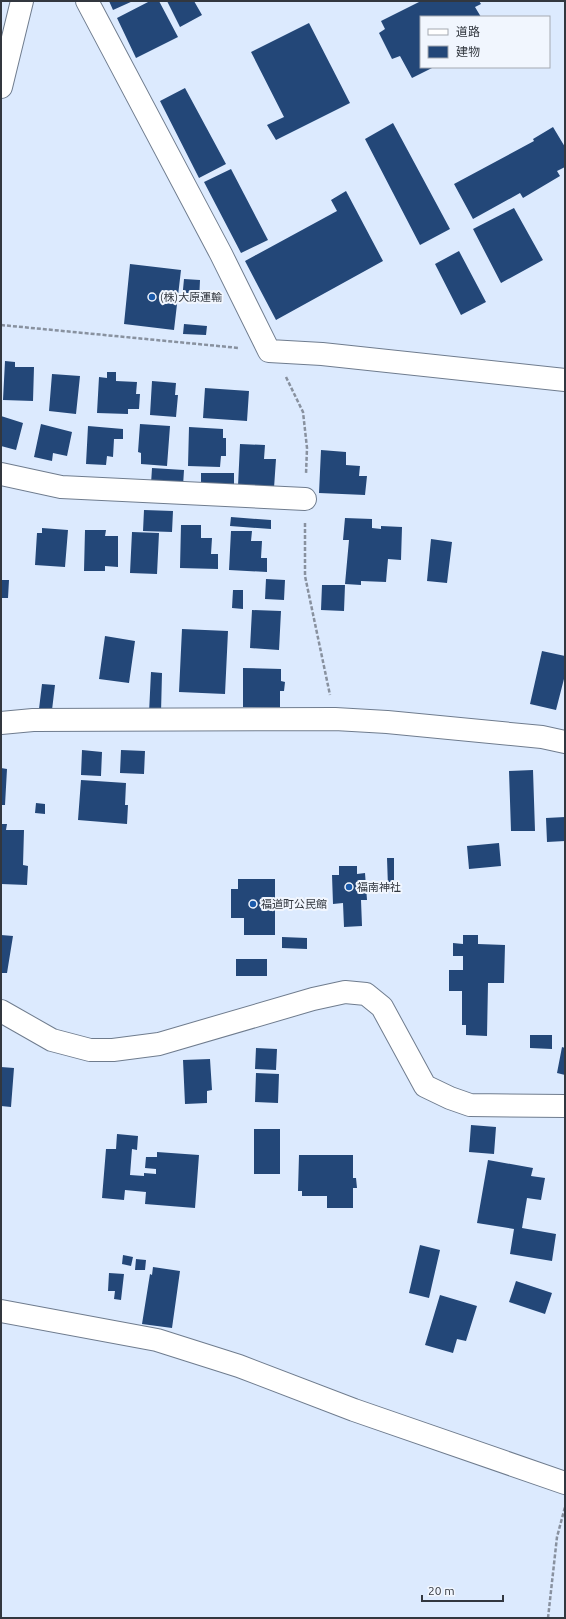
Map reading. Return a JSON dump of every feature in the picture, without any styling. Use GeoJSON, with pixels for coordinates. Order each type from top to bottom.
{"type":"FeatureCollection","features":[{"type":"Feature","properties":{"kind":"street"},"geometry":{"type":"LineString","coordinates":[[1,87],[22,1]]}},
{"type":"Feature","properties":{"kind":"street"},"geometry":{"type":"LineString","coordinates":[[87,1],[221,254],[269,350],[322,354],[565,380]]}},
{"type":"Feature","properties":{"kind":"street"},"geometry":{"type":"LineString","coordinates":[[1,474],[61,487],[305,499]]}},
{"type":"Feature","properties":{"kind":"street"},"geometry":{"type":"LineString","coordinates":[[1,723],[33,720],[335,719],[387,722],[503,733],[542,737],[565,742]]}},
{"type":"Feature","properties":{"kind":"street"},"geometry":{"type":"LineString","coordinates":[[1,1011],[52,1040],[90,1050],[113,1050],[158,1044],[313,999],[344,992],[366,994],[382,1007],[425,1086],[450,1098],[470,1105],[565,1106]]}},
{"type":"Feature","properties":{"kind":"street"},"geometry":{"type":"LineString","coordinates":[[1,1311],[157,1340],[239,1366],[354,1410],[565,1483]]}},
{"type":"Feature","properties":{"kind":"path"},"geometry":{"type":"LineString","coordinates":[[1,325],[269,350],[284,372],[303,412],[307,448],[305,499],[305,576],[335,719]]}},
{"type":"Feature","properties":{"kind":"path"},"geometry":{"type":"LineString","coordinates":[[548,1618],[557,1537],[565,1506]]}},
{"type":"Feature","properties":{"kind":"building"},"geometry":{"type":"Polygon","coordinates":[[[109,1],[133,1],[113,10],[109,1]]]}},
{"type":"Feature","properties":{"kind":"building"},"geometry":{"type":"Polygon","coordinates":[[[150,1],[159,1],[178,37],[136,58],[117,18],[150,1]]]}},
{"type":"Feature","properties":{"kind":"building"},"geometry":{"type":"Polygon","coordinates":[[[167,1],[194,1],[202,15],[180,27],[167,1]]]}},
{"type":"Feature","properties":{"kind":"building"},"geometry":{"type":"Polygon","coordinates":[[[421,1],[479,1],[481,4],[475,7],[480,16],[420,16],[420,68],[432,68],[412,78],[400,56],[392,59],[379,33],[385,29],[381,21],[421,1]]]}},
{"type":"Feature","properties":{"kind":"building"},"geometry":{"type":"Polygon","coordinates":[[[309,23],[350,103],[276,140],[267,125],[284,117],[251,52],[309,23]]]}},
{"type":"Feature","properties":{"kind":"building"},"geometry":{"type":"Polygon","coordinates":[[[185,88],[226,164],[199,178],[160,101],[185,88]]]}},
{"type":"Feature","properties":{"kind":"building"},"geometry":{"type":"Polygon","coordinates":[[[393,123],[450,229],[420,245],[365,139],[393,123]]]}},
{"type":"Feature","properties":{"kind":"building"},"geometry":{"type":"Polygon","coordinates":[[[553,127],[565,147],[565,167],[557,171],[560,176],[523,198],[520,193],[473,219],[454,184],[534,141],[533,139],[553,127]]]}},
{"type":"Feature","properties":{"kind":"building"},"geometry":{"type":"Polygon","coordinates":[[[231,169],[268,240],[241,253],[204,182],[231,169]]]}},
{"type":"Feature","properties":{"kind":"building"},"geometry":{"type":"Polygon","coordinates":[[[346,191],[383,261],[276,320],[245,261],[337,211],[331,200],[346,191]]]}},
{"type":"Feature","properties":{"kind":"building"},"geometry":{"type":"Polygon","coordinates":[[[514,208],[543,260],[501,283],[473,229],[514,208]]]}},
{"type":"Feature","properties":{"kind":"building"},"geometry":{"type":"Polygon","coordinates":[[[459,251],[486,302],[461,315],[435,264],[459,251]]]}},
{"type":"Feature","properties":{"kind":"building","name":"(株)大原運輸"},"geometry":{"type":"Polygon","coordinates":[[[130,264],[181,270],[174,330],[124,324],[130,264]]]}},
{"type":"Feature","properties":{"kind":"building"},"geometry":{"type":"Polygon","coordinates":[[[184,279],[200,280],[199,302],[182,300],[184,279]]]}},
{"type":"Feature","properties":{"kind":"building"},"geometry":{"type":"Polygon","coordinates":[[[184,324],[207,326],[206,335],[183,334],[184,324]]]}},
{"type":"Feature","properties":{"kind":"building"},"geometry":{"type":"Polygon","coordinates":[[[5,361],[15,362],[15,367],[34,367],[33,401],[3,400],[5,361]]]}},
{"type":"Feature","properties":{"kind":"building"},"geometry":{"type":"Polygon","coordinates":[[[107,372],[116,372],[116,381],[137,382],[136,394],[140,394],[139,409],[128,409],[128,414],[97,413],[99,377],[107,378],[107,372]]]}},
{"type":"Feature","properties":{"kind":"building"},"geometry":{"type":"Polygon","coordinates":[[[52,374],[80,376],[76,414],[49,411],[52,374]]]}},
{"type":"Feature","properties":{"kind":"building"},"geometry":{"type":"Polygon","coordinates":[[[152,381],[176,383],[175,395],[178,395],[176,417],[150,415],[152,381]]]}},
{"type":"Feature","properties":{"kind":"building"},"geometry":{"type":"Polygon","coordinates":[[[205,388],[249,391],[247,421],[203,418],[205,388]]]}},
{"type":"Feature","properties":{"kind":"building"},"geometry":{"type":"Polygon","coordinates":[[[1,416],[23,423],[16,450],[1,446],[1,416]]]}},
{"type":"Feature","properties":{"kind":"building"},"geometry":{"type":"Polygon","coordinates":[[[41,424],[72,432],[67,456],[53,453],[52,461],[34,457],[41,424]]]}},
{"type":"Feature","properties":{"kind":"building"},"geometry":{"type":"Polygon","coordinates":[[[140,424],[170,426],[167,466],[141,464],[141,453],[138,452],[140,424]]]}},
{"type":"Feature","properties":{"kind":"building"},"geometry":{"type":"Polygon","coordinates":[[[88,426],[123,429],[123,439],[114,439],[113,457],[107,456],[106,465],[86,464],[88,426]]]}},
{"type":"Feature","properties":{"kind":"building"},"geometry":{"type":"Polygon","coordinates":[[[189,427],[223,429],[223,438],[226,438],[226,456],[221,456],[220,467],[188,466],[189,427]]]}},
{"type":"Feature","properties":{"kind":"building"},"geometry":{"type":"Polygon","coordinates":[[[240,444],[265,445],[264,459],[276,459],[274,488],[238,486],[240,444]]]}},
{"type":"Feature","properties":{"kind":"building"},"geometry":{"type":"Polygon","coordinates":[[[321,450],[346,452],[346,465],[360,466],[359,476],[367,476],[365,495],[319,493],[321,450]]]}},
{"type":"Feature","properties":{"kind":"building"},"geometry":{"type":"Polygon","coordinates":[[[152,468],[184,470],[183,486],[151,484],[152,468]]]}},
{"type":"Feature","properties":{"kind":"building"},"geometry":{"type":"Polygon","coordinates":[[[201,473],[234,473],[234,489],[201,490],[201,473]]]}},
{"type":"Feature","properties":{"kind":"building"},"geometry":{"type":"Polygon","coordinates":[[[144,510],[173,511],[172,532],[143,531],[144,510]]]}},
{"type":"Feature","properties":{"kind":"building"},"geometry":{"type":"Polygon","coordinates":[[[231,517],[271,520],[271,529],[230,526],[231,517]]]}},
{"type":"Feature","properties":{"kind":"building"},"geometry":{"type":"Polygon","coordinates":[[[345,518],[372,519],[372,528],[381,529],[381,526],[402,527],[401,560],[388,559],[386,582],[361,581],[361,585],[345,584],[349,540],[343,540],[345,518]]]}},
{"type":"Feature","properties":{"kind":"building"},"geometry":{"type":"Polygon","coordinates":[[[181,525],[201,525],[201,538],[212,538],[211,554],[218,554],[218,569],[180,568],[181,525]]]}},
{"type":"Feature","properties":{"kind":"building"},"geometry":{"type":"Polygon","coordinates":[[[42,528],[68,530],[65,567],[35,565],[37,533],[42,533],[42,528]]]}},
{"type":"Feature","properties":{"kind":"building"},"geometry":{"type":"Polygon","coordinates":[[[85,530],[106,530],[105,536],[118,536],[118,567],[105,566],[105,571],[84,571],[85,530]]]}},
{"type":"Feature","properties":{"kind":"building"},"geometry":{"type":"Polygon","coordinates":[[[231,531],[252,531],[251,541],[262,541],[261,558],[267,558],[267,572],[229,570],[231,531]]]}},
{"type":"Feature","properties":{"kind":"building"},"geometry":{"type":"Polygon","coordinates":[[[132,532],[159,533],[157,574],[130,573],[132,532]]]}},
{"type":"Feature","properties":{"kind":"building"},"geometry":{"type":"Polygon","coordinates":[[[431,539],[452,542],[447,583],[427,581],[431,539]]]}},
{"type":"Feature","properties":{"kind":"building"},"geometry":{"type":"Polygon","coordinates":[[[266,579],[285,580],[284,600],[265,599],[266,579]]]}},
{"type":"Feature","properties":{"kind":"building"},"geometry":{"type":"Polygon","coordinates":[[[1,580],[9,580],[8,598],[1,598],[1,580]]]}},
{"type":"Feature","properties":{"kind":"building"},"geometry":{"type":"Polygon","coordinates":[[[322,585],[345,585],[344,611],[321,610],[322,585]]]}},
{"type":"Feature","properties":{"kind":"building"},"geometry":{"type":"Polygon","coordinates":[[[233,590],[243,590],[243,609],[232,608],[233,590]]]}},
{"type":"Feature","properties":{"kind":"building"},"geometry":{"type":"Polygon","coordinates":[[[252,610],[281,611],[279,650],[250,648],[252,610]]]}},
{"type":"Feature","properties":{"kind":"building"},"geometry":{"type":"Polygon","coordinates":[[[182,629],[228,631],[225,694],[179,692],[182,629]]]}},
{"type":"Feature","properties":{"kind":"building"},"geometry":{"type":"Polygon","coordinates":[[[105,636],[135,641],[129,683],[99,679],[105,636]]]}},
{"type":"Feature","properties":{"kind":"building"},"geometry":{"type":"Polygon","coordinates":[[[542,651],[565,656],[565,675],[556,710],[530,704],[542,651]]]}},
{"type":"Feature","properties":{"kind":"building"},"geometry":{"type":"Polygon","coordinates":[[[243,668],[281,669],[281,681],[285,682],[284,691],[280,691],[280,707],[243,707],[243,668]]]}},
{"type":"Feature","properties":{"kind":"building"},"geometry":{"type":"Polygon","coordinates":[[[151,672],[162,673],[161,713],[149,713],[151,672]]]}},
{"type":"Feature","properties":{"kind":"building"},"geometry":{"type":"Polygon","coordinates":[[[42,684],[55,685],[52,710],[39,709],[42,684]]]}},
{"type":"Feature","properties":{"kind":"building"},"geometry":{"type":"Polygon","coordinates":[[[82,750],[102,752],[101,776],[81,775],[82,750]]]}},
{"type":"Feature","properties":{"kind":"building"},"geometry":{"type":"Polygon","coordinates":[[[121,750],[145,751],[144,774],[120,773],[121,750]]]}},
{"type":"Feature","properties":{"kind":"building"},"geometry":{"type":"Polygon","coordinates":[[[1,768],[7,769],[5,805],[1,805],[1,768]]]}},
{"type":"Feature","properties":{"kind":"building"},"geometry":{"type":"Polygon","coordinates":[[[533,770],[535,831],[511,831],[509,771],[533,770]]]}},
{"type":"Feature","properties":{"kind":"building"},"geometry":{"type":"Polygon","coordinates":[[[81,780],[126,783],[125,805],[128,805],[127,824],[78,820],[81,780]]]}},
{"type":"Feature","properties":{"kind":"building"},"geometry":{"type":"Polygon","coordinates":[[[36,803],[45,804],[45,814],[35,813],[36,803]]]}},
{"type":"Feature","properties":{"kind":"building"},"geometry":{"type":"Polygon","coordinates":[[[565,817],[565,841],[547,842],[546,818],[565,817]]]}},
{"type":"Feature","properties":{"kind":"building"},"geometry":{"type":"Polygon","coordinates":[[[1,824],[7,824],[6,830],[24,830],[23,865],[28,866],[27,885],[1,884],[1,824]]]}},
{"type":"Feature","properties":{"kind":"building"},"geometry":{"type":"Polygon","coordinates":[[[499,843],[501,866],[469,869],[467,846],[499,843]]]}},
{"type":"Feature","properties":{"kind":"building"},"geometry":{"type":"Polygon","coordinates":[[[387,858],[394,858],[394,888],[388,887],[387,858]]]}},
{"type":"Feature","properties":{"kind":"building","name":"福南神社"},"geometry":{"type":"Polygon","coordinates":[[[339,866],[357,866],[357,874],[365,873],[367,900],[361,900],[362,926],[344,927],[343,903],[333,904],[332,875],[339,875],[339,866]]]}},
{"type":"Feature","properties":{"kind":"building","name":"福道町公民館"},"geometry":{"type":"Polygon","coordinates":[[[238,879],[275,879],[275,935],[244,935],[244,918],[231,918],[231,889],[238,889],[238,879]]]}},
{"type":"Feature","properties":{"kind":"building"},"geometry":{"type":"Polygon","coordinates":[[[1,935],[13,936],[7,973],[1,973],[1,935]]]}},
{"type":"Feature","properties":{"kind":"building"},"geometry":{"type":"Polygon","coordinates":[[[463,935],[478,935],[478,944],[505,945],[504,983],[488,983],[487,1036],[466,1035],[466,1025],[462,1025],[462,991],[449,991],[449,970],[463,970],[463,956],[453,956],[453,943],[463,944],[463,935]]]}},
{"type":"Feature","properties":{"kind":"building"},"geometry":{"type":"Polygon","coordinates":[[[282,937],[307,938],[307,949],[282,948],[282,937]]]}},
{"type":"Feature","properties":{"kind":"building"},"geometry":{"type":"Polygon","coordinates":[[[236,959],[267,959],[267,976],[236,976],[236,959]]]}},
{"type":"Feature","properties":{"kind":"building"},"geometry":{"type":"Polygon","coordinates":[[[530,1035],[552,1035],[552,1049],[530,1048],[530,1035]]]}},
{"type":"Feature","properties":{"kind":"building"},"geometry":{"type":"Polygon","coordinates":[[[562,1047],[565,1048],[565,1075],[557,1073],[562,1047]]]}},
{"type":"Feature","properties":{"kind":"building"},"geometry":{"type":"Polygon","coordinates":[[[256,1048],[277,1049],[276,1070],[255,1069],[256,1048]]]}},
{"type":"Feature","properties":{"kind":"building"},"geometry":{"type":"Polygon","coordinates":[[[210,1059],[212,1090],[207,1091],[207,1103],[185,1104],[183,1060],[210,1059]]]}},
{"type":"Feature","properties":{"kind":"building"},"geometry":{"type":"Polygon","coordinates":[[[1,1067],[14,1068],[11,1107],[1,1106],[1,1067]]]}},
{"type":"Feature","properties":{"kind":"building"},"geometry":{"type":"Polygon","coordinates":[[[256,1073],[279,1074],[278,1103],[255,1102],[256,1073]]]}},
{"type":"Feature","properties":{"kind":"building"},"geometry":{"type":"Polygon","coordinates":[[[471,1125],[496,1127],[494,1154],[469,1152],[471,1125]]]}},
{"type":"Feature","properties":{"kind":"building"},"geometry":{"type":"Polygon","coordinates":[[[254,1129],[280,1129],[280,1174],[254,1174],[254,1129]]]}},
{"type":"Feature","properties":{"kind":"building"},"geometry":{"type":"Polygon","coordinates":[[[117,1134],[138,1136],[137,1150],[132,1149],[130,1175],[144,1176],[144,1173],[156,1174],[156,1169],[145,1168],[146,1157],[157,1157],[157,1152],[199,1155],[195,1208],[145,1204],[146,1192],[125,1190],[124,1200],[102,1198],[106,1149],[116,1149],[117,1134]]]}},
{"type":"Feature","properties":{"kind":"building"},"geometry":{"type":"Polygon","coordinates":[[[299,1155],[353,1155],[353,1178],[356,1178],[357,1188],[353,1188],[353,1208],[327,1208],[327,1196],[302,1196],[302,1191],[298,1191],[299,1155]]]}},
{"type":"Feature","properties":{"kind":"building"},"geometry":{"type":"Polygon","coordinates":[[[488,1160],[533,1168],[531,1176],[545,1178],[541,1200],[527,1198],[522,1228],[556,1234],[552,1261],[510,1254],[514,1229],[477,1223],[488,1160]]]}},
{"type":"Feature","properties":{"kind":"building"},"geometry":{"type":"Polygon","coordinates":[[[420,1245],[440,1250],[429,1298],[409,1293],[420,1245]]]}},
{"type":"Feature","properties":{"kind":"building"},"geometry":{"type":"Polygon","coordinates":[[[123,1255],[133,1257],[131,1266],[122,1264],[123,1255]]]}},
{"type":"Feature","properties":{"kind":"building"},"geometry":{"type":"Polygon","coordinates":[[[136,1259],[146,1260],[145,1270],[135,1270],[136,1259]]]}},
{"type":"Feature","properties":{"kind":"building"},"geometry":{"type":"Polygon","coordinates":[[[153,1267],[180,1271],[172,1328],[142,1324],[150,1274],[152,1275],[153,1267]]]}},
{"type":"Feature","properties":{"kind":"building"},"geometry":{"type":"Polygon","coordinates":[[[109,1273],[124,1274],[121,1300],[114,1299],[115,1291],[108,1291],[109,1273]]]}},
{"type":"Feature","properties":{"kind":"building"},"geometry":{"type":"Polygon","coordinates":[[[516,1281],[552,1293],[545,1314],[509,1302],[516,1281]]]}},
{"type":"Feature","properties":{"kind":"building"},"geometry":{"type":"Polygon","coordinates":[[[440,1295],[477,1306],[466,1341],[457,1339],[453,1353],[425,1345],[440,1295]]]}},
{"type":"Feature","properties":{"kind":"place","name":"(株)大原運輸"},"geometry":{"type":"Point","coordinates":[152,297]}},
{"type":"Feature","properties":{"kind":"place","name":"福南神社"},"geometry":{"type":"Point","coordinates":[349,887]}},
{"type":"Feature","properties":{"kind":"place","name":"福道町公民館"},"geometry":{"type":"Point","coordinates":[253,904]}}]}
